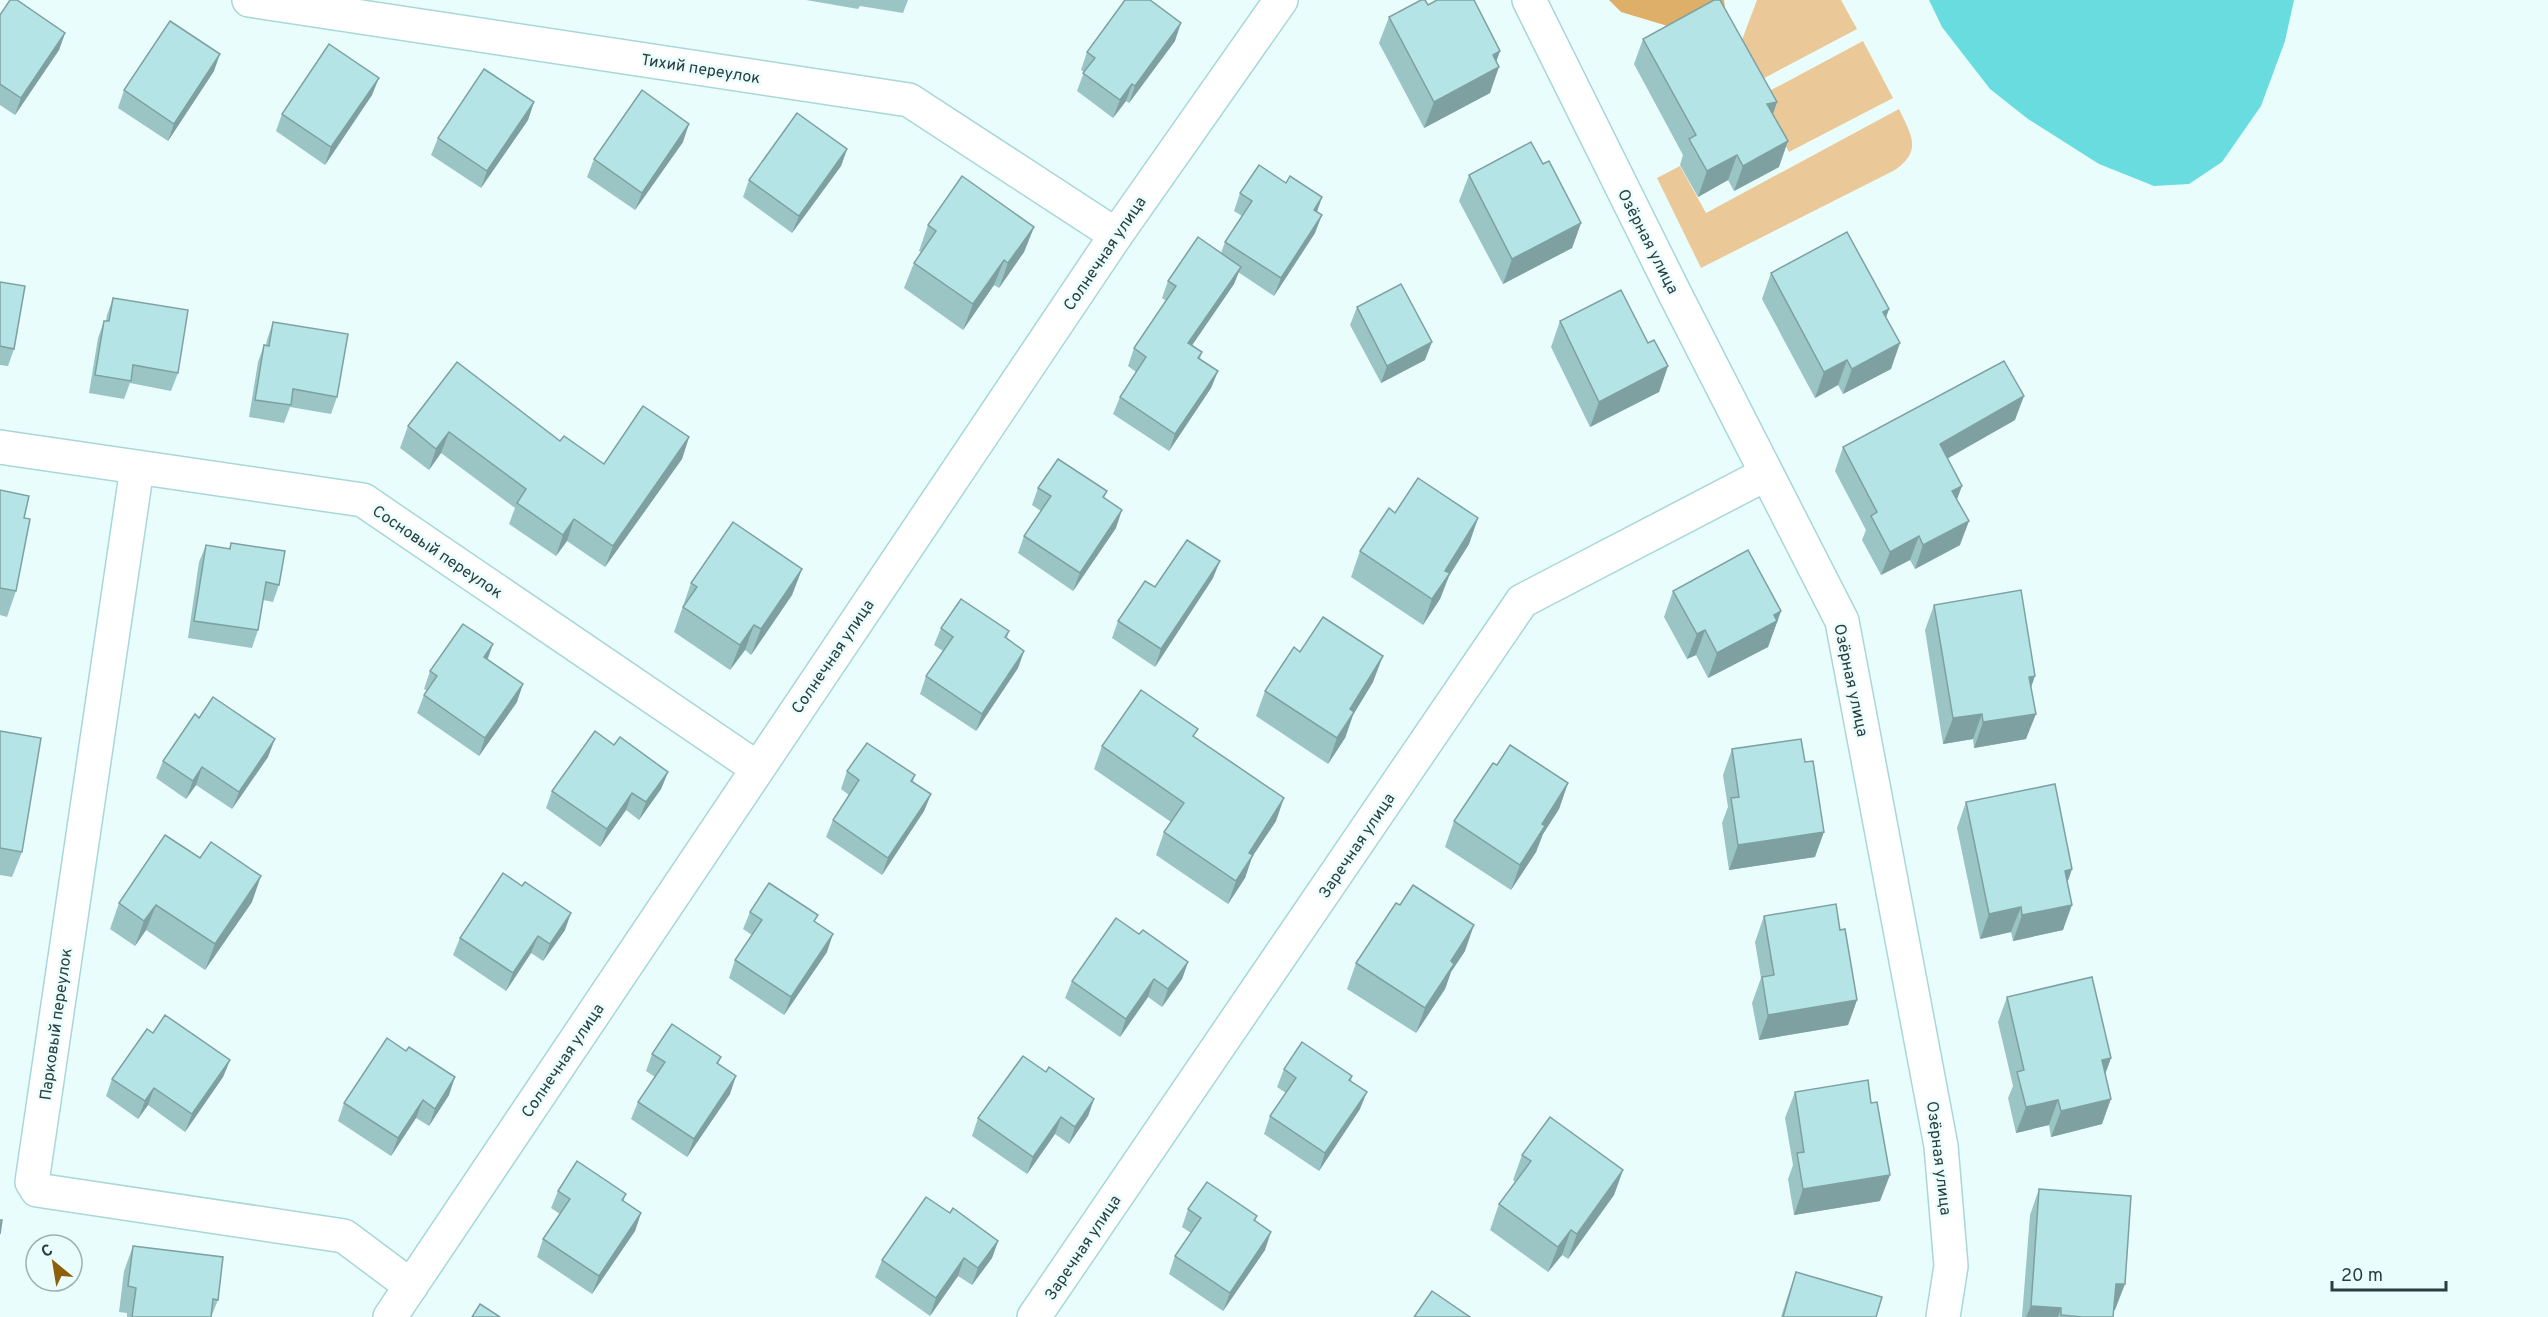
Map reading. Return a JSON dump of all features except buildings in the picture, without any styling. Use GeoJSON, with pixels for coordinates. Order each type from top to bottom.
{"type":"FeatureCollection","features":[{"type":"Feature","properties":{"kind":"street","name":"Тихий переулок"},"geometry":{"type":"LineString","coordinates":[[249,0],[425,13],[909,100],[1116,235]]}},
{"type":"Feature","properties":{"kind":"street","name":"Солнечная улица"},"geometry":{"type":"LineString","coordinates":[[390,1317],[1116,235],[1281,0]]}},
{"type":"Feature","properties":{"kind":"street","name":"Озёрная улица"},"geometry":{"type":"LineString","coordinates":[[1529,0],[1842,621],[1941,1146],[1951,1266],[1943,1317]]}},
{"type":"Feature","properties":{"kind":"street","name":"Сосновый переулок"},"geometry":{"type":"LineString","coordinates":[[0,447],[363,500],[758,768]]}},
{"type":"Feature","properties":{"kind":"street","name":"Парковый переулок"},"geometry":{"type":"LineString","coordinates":[[137,468],[32,1182],[37,1190],[344,1236],[411,1286]]}},
{"type":"Feature","properties":{"kind":"street","name":"Заречная улица"},"geometry":{"type":"LineString","coordinates":[[1034,1317],[1522,601],[1766,474]]}},
{"type":"Feature","properties":{"kind":"shaded area"},"geometry":{"type":"Polygon","coordinates":[[[1609,0],[1724,0],[1726,16],[1681,30],[1621,12],[1609,0]]]}},
{"type":"Feature","properties":{"kind":"shaded area"},"geometry":{"type":"Polygon","coordinates":[[[1757,0],[1841,0],[1857,29],[1753,84],[1737,53],[1757,0]]]}},
{"type":"Feature","properties":{"kind":"shaded area"},"geometry":{"type":"Polygon","coordinates":[[[1863,41],[1893,98],[1789,152],[1760,96],[1863,41]]]}},
{"type":"Feature","properties":{"kind":"shaded area"},"geometry":{"type":"Polygon","coordinates":[[[1899,109],[1912,142],[1912,149],[1904,163],[1895,170],[1701,268],[1657,178],[1680,166],[1706,213],[1899,109]]]}},
{"type":"Feature","properties":{"kind":"water"},"geometry":{"type":"Polygon","coordinates":[[[1929,0],[2294,0],[2285,41],[2261,106],[2222,162],[2189,184],[2154,186],[2099,164],[2028,119],[1990,89],[1942,27],[1929,0]]]}}]}
